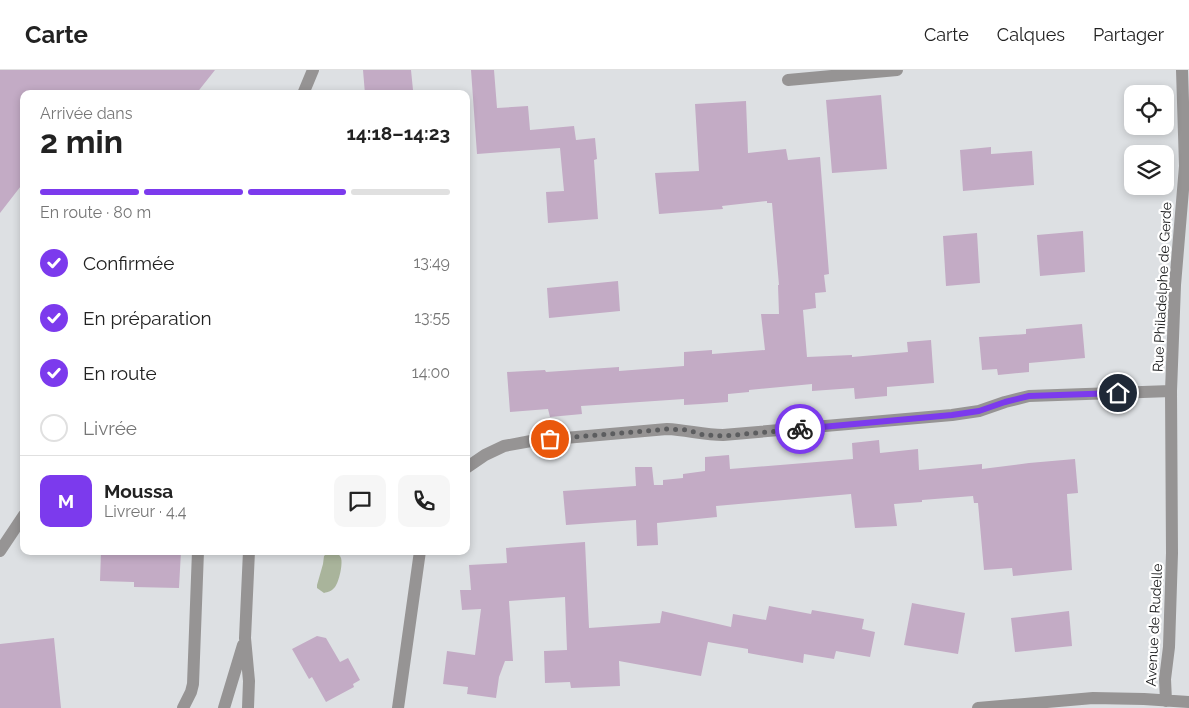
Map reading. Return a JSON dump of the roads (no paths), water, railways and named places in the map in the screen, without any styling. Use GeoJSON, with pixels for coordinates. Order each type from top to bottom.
{"type":"FeatureCollection","features":[{"type":"Feature","properties":{"kind":"street"},"geometry":{"type":"LineString","coordinates":[[305,90],[313,70]]}},
{"type":"Feature","properties":{"kind":"street"},"geometry":{"type":"LineString","coordinates":[[788,80],[897,70]]}},
{"type":"Feature","properties":{"kind":"street","name":"Rue Philadelphe de Gerde"},"geometry":{"type":"LineString","coordinates":[[470,465],[485,455],[504,446],[531,441],[668,429],[723,436],[952,415],[979,411],[1029,396],[1171,391],[1175,285],[1185,166],[1181,70]]}},
{"type":"Feature","properties":{"kind":"street","name":"Avenue de Rudelle"},"geometry":{"type":"LineString","coordinates":[[978,708],[1093,698],[1166,701],[1172,553],[1171,391]]}},
{"type":"Feature","properties":{"kind":"street"},"geometry":{"type":"LineString","coordinates":[[0,550],[20,521]]}},
{"type":"Feature","properties":{"kind":"street"},"geometry":{"type":"LineString","coordinates":[[183,708],[193,684],[198,555]]}},
{"type":"Feature","properties":{"kind":"street"},"geometry":{"type":"LineString","coordinates":[[248,708],[245,638],[249,555]]}},
{"type":"Feature","properties":{"kind":"street"},"geometry":{"type":"LineString","coordinates":[[398,708],[419,555]]}},
{"type":"Feature","properties":{"kind":"street"},"geometry":{"type":"LineString","coordinates":[[224,708],[245,638]]}},
{"type":"Feature","properties":{"kind":"street"},"geometry":{"type":"LineString","coordinates":[[1166,701],[1189,702]]}}]}
